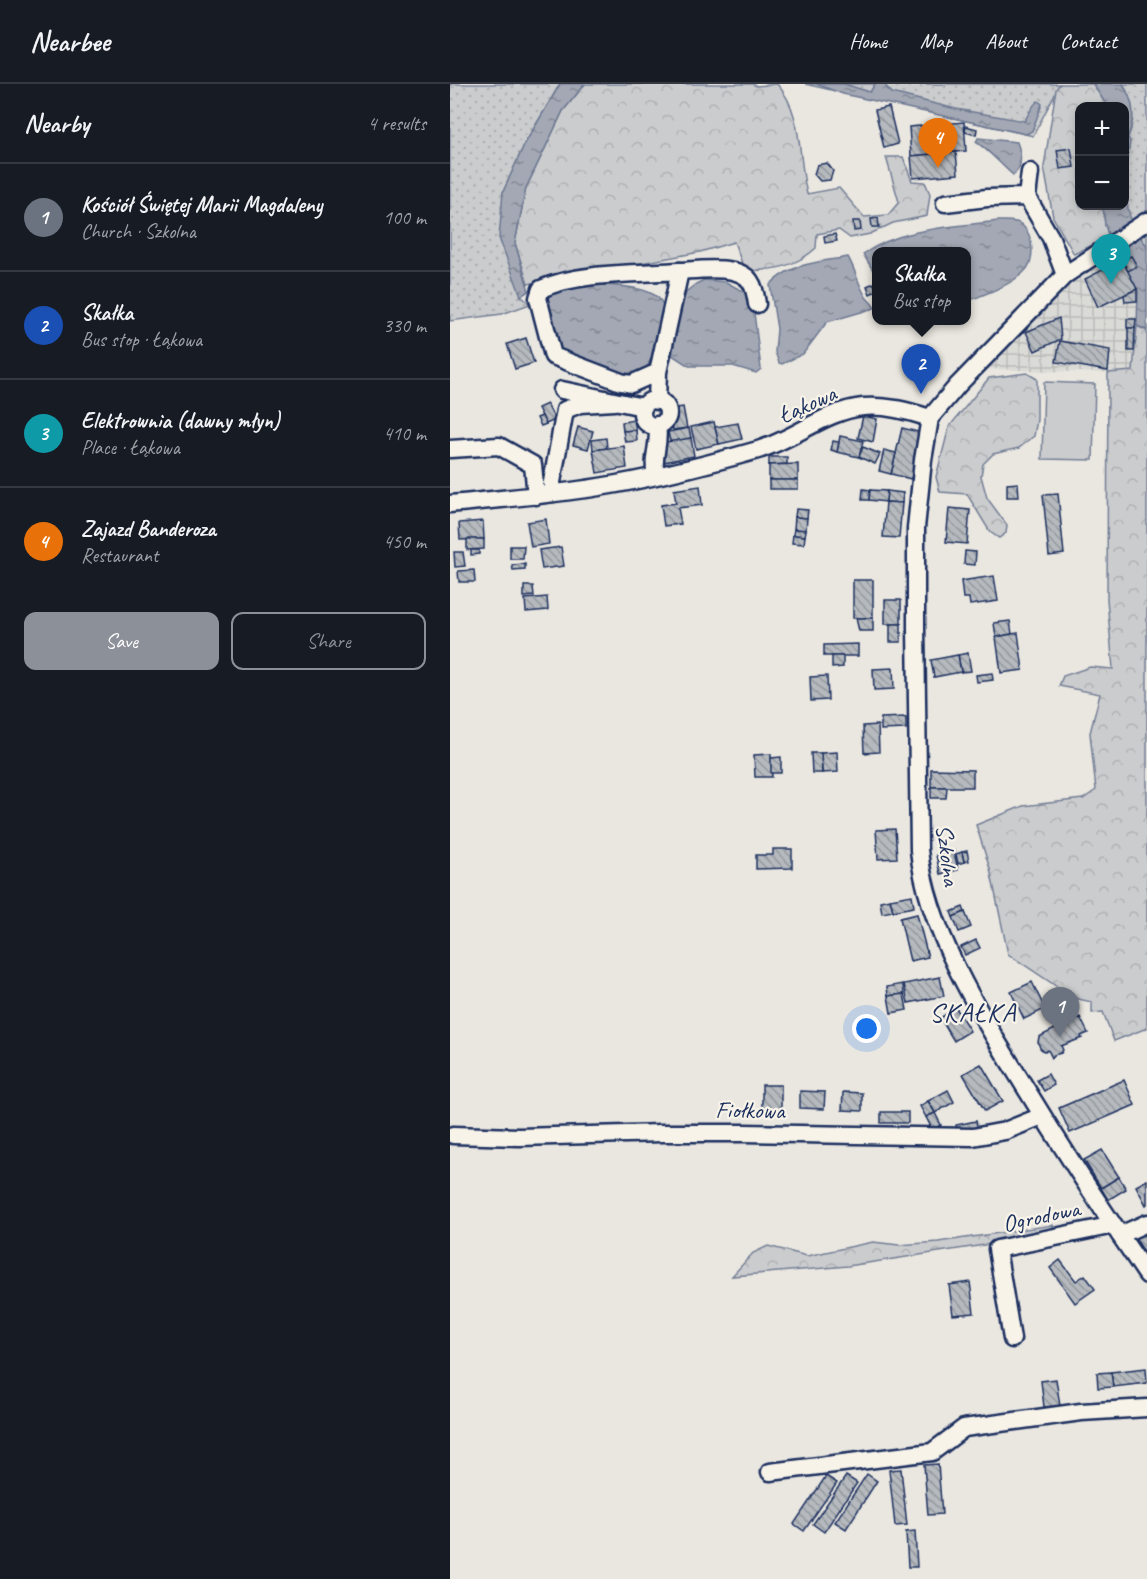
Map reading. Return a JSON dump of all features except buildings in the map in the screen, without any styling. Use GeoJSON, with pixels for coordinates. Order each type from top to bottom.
{"type":"FeatureCollection","features":[{"type":"Feature","properties":{"kind":"street"},"geometry":{"type":"LineString","coordinates":[[1030,172],[1027,196],[1051,238],[1065,275]]}},
{"type":"Feature","properties":{"kind":"street"},"geometry":{"type":"LineString","coordinates":[[945,203],[1027,196]]}},
{"type":"Feature","properties":{"kind":"street"},"geometry":{"type":"LineString","coordinates":[[930,418],[958,385],[1065,275],[1142,224]]}},
{"type":"Feature","properties":{"kind":"street"},"geometry":{"type":"LineString","coordinates":[[658,372],[632,384],[553,356],[538,298],[541,289],[552,284],[587,277],[734,270],[749,279],[757,304]]}},
{"type":"Feature","properties":{"kind":"street"},"geometry":{"type":"LineString","coordinates":[[656,475],[655,449],[660,438],[657,425],[651,425],[645,421],[642,415],[650,404],[680,271]]}},
{"type":"Feature","properties":{"kind":"street"},"geometry":{"type":"LineString","coordinates":[[562,390],[614,402]]}},
{"type":"Feature","properties":{"kind":"street"},"geometry":{"type":"LineString","coordinates":[[553,493],[552,482],[565,410],[580,404],[614,402],[650,404]]}},
{"type":"Feature","properties":{"kind":"street","name":"Łąkowa"},"geometry":{"type":"LineString","coordinates":[[450,504],[601,487],[656,475],[773,445],[824,419],[852,409],[874,406],[898,409],[930,418]]}},
{"type":"Feature","properties":{"kind":"street","name":"Szkolna"},"geometry":{"type":"LineString","coordinates":[[930,418],[916,528],[917,718],[922,876],[963,980],[988,1028],[1042,1116],[1147,1275]]}},
{"type":"Feature","properties":{"kind":"street"},"geometry":{"type":"LineString","coordinates":[[450,449],[499,446],[515,454],[533,465],[536,496]]}},
{"type":"Feature","properties":{"kind":"street","name":"Fiołkowa"},"geometry":{"type":"LineString","coordinates":[[453,1136],[743,1133],[972,1137],[1005,1131],[1042,1116]]}},
{"type":"Feature","properties":{"kind":"street"},"geometry":{"type":"LineString","coordinates":[[1117,1230],[1147,1223]]}},
{"type":"Feature","properties":{"kind":"street","name":"Ogrodowa"},"geometry":{"type":"LineString","coordinates":[[1012,1340],[997,1248],[1117,1230]]}},
{"type":"Feature","properties":{"kind":"street"},"geometry":{"type":"LineString","coordinates":[[770,1472],[932,1452],[964,1428],[1081,1412],[1147,1408]]}},
{"type":"Feature","properties":{"kind":"shaded area"},"geometry":{"type":"Polygon","coordinates":[[[1147,229],[1147,303],[1138,308],[1133,371],[1108,373],[988,369],[1075,279],[1147,229]]]}},
{"type":"Feature","properties":{"kind":"green space"},"geometry":{"type":"Polygon","coordinates":[[[450,84],[560,84],[524,145],[503,192],[521,296],[530,304],[502,314],[450,321],[450,84]]]}},
{"type":"Feature","properties":{"kind":"green space"},"geometry":{"type":"Polygon","coordinates":[[[585,84],[752,84],[757,86],[777,84],[785,95],[796,122],[807,194],[839,188],[864,217],[888,215],[899,202],[886,157],[903,157],[912,181],[925,182],[930,194],[927,216],[893,223],[870,234],[850,238],[839,230],[817,234],[816,248],[808,255],[791,264],[774,269],[745,271],[734,242],[700,252],[528,284],[515,243],[526,188],[563,111],[585,84]]]}},
{"type":"Feature","properties":{"kind":"green space"},"geometry":{"type":"Polygon","coordinates":[[[805,84],[1060,84],[1033,136],[805,84]]]}},
{"type":"Feature","properties":{"kind":"green space"},"geometry":{"type":"Polygon","coordinates":[[[1060,84],[1093,84],[1104,102],[1075,102],[1075,210],[1103,210],[1109,237],[1074,254],[1053,217],[1044,167],[1056,89],[1060,84]]]}},
{"type":"Feature","properties":{"kind":"green space"},"geometry":{"type":"Polygon","coordinates":[[[1123,84],[1147,84],[1147,246],[1133,228],[1127,210],[1129,210],[1129,134],[1132,116],[1129,97],[1123,84]]]}},
{"type":"Feature","properties":{"kind":"green space"},"geometry":{"type":"Polygon","coordinates":[[[1137,326],[1147,331],[1147,1028],[1114,1041],[1103,1012],[1092,1013],[1092,1002],[1074,998],[1008,954],[990,869],[976,825],[1023,806],[1083,799],[1096,790],[1090,733],[1100,694],[1059,686],[1063,676],[1090,667],[1113,669],[1107,599],[1108,373],[1133,371],[1137,326]]]}},
{"type":"Feature","properties":{"kind":"green space"},"geometry":{"type":"Polygon","coordinates":[[[1027,373],[1037,379],[1037,420],[1034,436],[1019,448],[993,454],[983,464],[981,476],[987,498],[1007,525],[1006,533],[999,538],[990,532],[967,494],[940,492],[936,477],[949,427],[989,378],[1027,373]]]}},
{"type":"Feature","properties":{"kind":"green space"},"geometry":{"type":"Polygon","coordinates":[[[1044,382],[1095,384],[1093,460],[1042,459],[1044,382]]]}},
{"type":"Feature","properties":{"kind":"green space"},"geometry":{"type":"Polygon","coordinates":[[[1053,1225],[1055,1234],[848,1266],[732,1276],[753,1253],[768,1246],[807,1256],[873,1242],[899,1245],[938,1242],[1053,1225]]]}},
{"type":"Feature","properties":{"kind":"water"},"geometry":{"type":"Polygon","coordinates":[[[560,84],[585,84],[563,111],[526,188],[515,243],[529,291],[521,296],[499,238],[503,192],[524,145],[560,84]]]}},
{"type":"Feature","properties":{"kind":"water"},"geometry":{"type":"Polygon","coordinates":[[[816,84],[844,84],[870,92],[875,84],[884,84],[892,93],[956,109],[1024,121],[1038,101],[1042,104],[1032,131],[1026,134],[843,94],[816,84]]]}},
{"type":"Feature","properties":{"kind":"water"},"geometry":{"type":"Polygon","coordinates":[[[1093,84],[1123,84],[1130,97],[1133,110],[1129,134],[1129,102],[1104,102],[1093,84]]]}},
{"type":"Feature","properties":{"kind":"water"},"geometry":{"type":"Polygon","coordinates":[[[978,138],[1017,142],[1021,160],[1016,172],[1013,175],[976,142],[978,138]]]}},
{"type":"Feature","properties":{"kind":"water"},"geometry":{"type":"Polygon","coordinates":[[[1103,210],[1129,210],[1137,232],[1147,246],[1147,330],[1137,326],[1138,291],[1105,225],[1103,210]]]}},
{"type":"Feature","properties":{"kind":"water"},"geometry":{"type":"Polygon","coordinates":[[[999,221],[1017,222],[1026,230],[1031,242],[1030,262],[1023,273],[1010,282],[971,300],[971,247],[875,247],[911,233],[999,221]]]}},
{"type":"Feature","properties":{"kind":"water"},"geometry":{"type":"Polygon","coordinates":[[[872,249],[872,269],[863,254],[872,249]]]}},
{"type":"Feature","properties":{"kind":"water"},"geometry":{"type":"Polygon","coordinates":[[[848,257],[863,292],[872,303],[872,309],[827,322],[803,354],[782,364],[779,363],[775,352],[777,329],[770,285],[786,272],[816,262],[848,257]]]}},
{"type":"Feature","properties":{"kind":"water"},"geometry":{"type":"Polygon","coordinates":[[[704,280],[726,282],[748,294],[754,313],[761,369],[756,373],[733,366],[689,366],[672,355],[668,346],[678,312],[687,291],[704,280]]]}},
{"type":"Feature","properties":{"kind":"water"},"geometry":{"type":"Polygon","coordinates":[[[582,284],[610,285],[641,290],[654,295],[662,302],[664,314],[653,353],[648,365],[639,375],[632,378],[559,353],[547,303],[548,297],[558,289],[582,284]]]}},
{"type":"Feature","properties":{"kind":"place","name":"Zajazd Banderoza"},"geometry":{"type":"Point","coordinates":[938,168]}},
{"type":"Feature","properties":{"kind":"place","name":"Elektrownia (dawny młyn)"},"geometry":{"type":"Point","coordinates":[1111,284]}},
{"type":"Feature","properties":{"kind":"place","name":"Skałka"},"geometry":{"type":"Point","coordinates":[921,394]}},
{"type":"Feature","properties":{"kind":"place","name":"Kościół Świętej Marii Magdaleny"},"geometry":{"type":"Point","coordinates":[1060,1037]}},
{"type":"Feature","properties":{"kind":"district","name":"SKAŁKA"},"geometry":{"type":"Point","coordinates":[973,1012]}}]}
